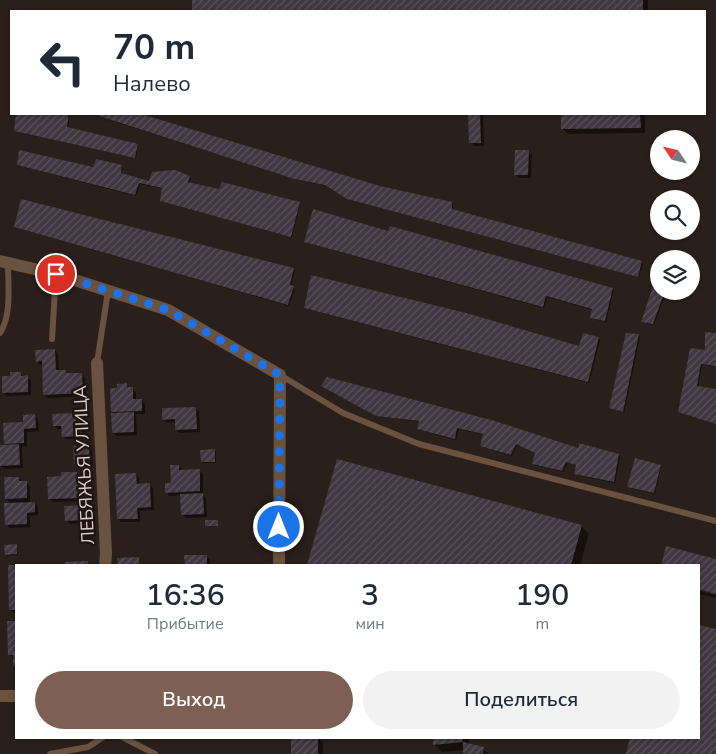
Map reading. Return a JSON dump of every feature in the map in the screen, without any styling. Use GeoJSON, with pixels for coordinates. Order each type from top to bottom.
{"type":"FeatureCollection","features":[{"type":"Feature","properties":{"kind":"street"},"geometry":{"type":"LineString","coordinates":[[4,262],[56,274],[168,310],[280,375],[279,564]]}},
{"type":"Feature","properties":{"kind":"street","name":"ЛЕБЯЖЬЯ УЛИЦА"},"geometry":{"type":"LineString","coordinates":[[97,364],[106,544],[105,564]]}},
{"type":"Feature","properties":{"kind":"street"},"geometry":{"type":"LineString","coordinates":[[0,696],[15,696]]}},
{"type":"Feature","properties":{"kind":"lane"},"geometry":{"type":"LineString","coordinates":[[0,333],[5,326],[7,316],[4,262]]}},
{"type":"Feature","properties":{"kind":"lane"},"geometry":{"type":"LineString","coordinates":[[52,339],[56,274]]}},
{"type":"Feature","properties":{"kind":"lane"},"geometry":{"type":"LineString","coordinates":[[97,364],[108,291]]}},
{"type":"Feature","properties":{"kind":"lane"},"geometry":{"type":"LineString","coordinates":[[280,375],[343,413],[419,444],[716,521]]}},
{"type":"Feature","properties":{"kind":"lane"},"geometry":{"type":"LineString","coordinates":[[50,754],[88,747],[100,739]]}},
{"type":"Feature","properties":{"kind":"lane"},"geometry":{"type":"LineString","coordinates":[[126,739],[155,754]]}},
{"type":"Feature","properties":{"kind":"building"},"geometry":{"type":"Polygon","coordinates":[[[192,0],[643,0],[643,10],[192,10],[192,0]]]}},
{"type":"Feature","properties":{"kind":"building"},"geometry":{"type":"Polygon","coordinates":[[[16,115],[69,115],[67,127],[138,144],[135,158],[14,131],[16,115]]]}},
{"type":"Feature","properties":{"kind":"building"},"geometry":{"type":"Polygon","coordinates":[[[96,115],[144,115],[380,186],[452,202],[452,209],[642,261],[638,277],[347,199],[325,185],[294,179],[96,115]]]}},
{"type":"Feature","properties":{"kind":"building"},"geometry":{"type":"Polygon","coordinates":[[[468,115],[480,115],[481,143],[469,143],[468,115]]]}},
{"type":"Feature","properties":{"kind":"building"},"geometry":{"type":"Polygon","coordinates":[[[561,115],[640,115],[641,128],[561,129],[561,115]]]}},
{"type":"Feature","properties":{"kind":"building"},"geometry":{"type":"Polygon","coordinates":[[[19,150],[93,167],[96,159],[122,165],[121,173],[149,181],[152,172],[175,170],[190,176],[188,182],[219,189],[222,182],[300,202],[291,237],[160,201],[162,188],[139,183],[135,195],[17,165],[19,150]]]}},
{"type":"Feature","properties":{"kind":"building"},"geometry":{"type":"Polygon","coordinates":[[[515,150],[529,150],[528,175],[514,175],[515,150]]]}},
{"type":"Feature","properties":{"kind":"building"},"geometry":{"type":"Polygon","coordinates":[[[21,199],[294,268],[290,285],[294,286],[288,305],[14,227],[21,199]]]}},
{"type":"Feature","properties":{"kind":"building"},"geometry":{"type":"Polygon","coordinates":[[[313,209],[388,231],[390,226],[613,288],[605,321],[590,318],[592,309],[546,296],[543,307],[304,242],[313,209]]]}},
{"type":"Feature","properties":{"kind":"building"},"geometry":{"type":"Polygon","coordinates":[[[311,275],[466,313],[579,346],[583,333],[599,337],[588,382],[304,308],[311,275]]]}},
{"type":"Feature","properties":{"kind":"building"},"geometry":{"type":"Polygon","coordinates":[[[650,295],[650,300],[662,300],[653,324],[641,322],[650,295]]]}},
{"type":"Feature","properties":{"kind":"building"},"geometry":{"type":"Polygon","coordinates":[[[705,332],[716,333],[716,366],[701,364],[697,386],[716,389],[716,424],[678,412],[690,348],[705,350],[705,332]]]}},
{"type":"Feature","properties":{"kind":"building"},"geometry":{"type":"Polygon","coordinates":[[[626,333],[639,334],[623,412],[609,408],[626,333]]]}},
{"type":"Feature","properties":{"kind":"building"},"geometry":{"type":"Polygon","coordinates":[[[55,349],[56,370],[66,370],[66,373],[82,373],[83,393],[43,395],[42,361],[36,362],[35,350],[55,349]]]}},
{"type":"Feature","properties":{"kind":"building"},"geometry":{"type":"Polygon","coordinates":[[[10,372],[21,372],[21,376],[28,375],[28,392],[2,393],[2,376],[10,376],[10,372]]]}},
{"type":"Feature","properties":{"kind":"building"},"geometry":{"type":"Polygon","coordinates":[[[327,377],[495,421],[578,448],[579,443],[619,454],[614,482],[574,474],[576,465],[566,462],[562,471],[532,464],[535,453],[516,444],[511,455],[480,446],[483,434],[457,428],[455,439],[417,429],[419,421],[376,416],[321,386],[327,377]]]}},
{"type":"Feature","properties":{"kind":"building"},"geometry":{"type":"Polygon","coordinates":[[[127,383],[127,387],[133,387],[133,399],[142,399],[142,411],[111,412],[110,388],[117,388],[117,384],[127,383]]]}},
{"type":"Feature","properties":{"kind":"building"},"geometry":{"type":"Polygon","coordinates":[[[196,407],[197,429],[175,430],[175,419],[162,420],[162,408],[196,407]]]}},
{"type":"Feature","properties":{"kind":"building"},"geometry":{"type":"Polygon","coordinates":[[[134,412],[134,432],[112,433],[111,413],[134,412]]]}},
{"type":"Feature","properties":{"kind":"building"},"geometry":{"type":"Polygon","coordinates":[[[76,413],[76,422],[82,421],[82,436],[62,437],[61,426],[53,426],[52,414],[76,413]]]}},
{"type":"Feature","properties":{"kind":"building"},"geometry":{"type":"Polygon","coordinates":[[[35,414],[36,428],[24,429],[24,443],[4,444],[3,423],[23,422],[23,415],[35,414]]]}},
{"type":"Feature","properties":{"kind":"building"},"geometry":{"type":"Polygon","coordinates":[[[19,444],[20,465],[0,466],[0,445],[19,444]]]}},
{"type":"Feature","properties":{"kind":"building"},"geometry":{"type":"Polygon","coordinates":[[[73,446],[89,446],[90,463],[74,464],[73,446]]]}},
{"type":"Feature","properties":{"kind":"building"},"geometry":{"type":"Polygon","coordinates":[[[215,449],[215,462],[201,462],[200,450],[215,449]]]}},
{"type":"Feature","properties":{"kind":"building"},"geometry":{"type":"Polygon","coordinates":[[[635,458],[661,465],[654,493],[627,487],[635,458]]]}},
{"type":"Feature","properties":{"kind":"building"},"geometry":{"type":"Polygon","coordinates":[[[337,459],[582,525],[571,564],[307,564],[337,459]]]}},
{"type":"Feature","properties":{"kind":"building"},"geometry":{"type":"Polygon","coordinates":[[[170,465],[179,465],[179,470],[200,469],[200,491],[165,493],[165,483],[171,483],[170,465]]]}},
{"type":"Feature","properties":{"kind":"building"},"geometry":{"type":"Polygon","coordinates":[[[61,472],[77,472],[77,476],[85,475],[86,498],[48,499],[47,477],[61,476],[61,472]]]}},
{"type":"Feature","properties":{"kind":"building"},"geometry":{"type":"Polygon","coordinates":[[[136,473],[137,484],[150,483],[151,507],[137,508],[138,519],[117,519],[115,474],[136,473]]]}},
{"type":"Feature","properties":{"kind":"building"},"geometry":{"type":"Polygon","coordinates":[[[4,477],[19,477],[19,481],[27,481],[27,498],[5,499],[4,477]]]}},
{"type":"Feature","properties":{"kind":"building"},"geometry":{"type":"Polygon","coordinates":[[[203,493],[204,514],[181,515],[180,494],[203,493]]]}},
{"type":"Feature","properties":{"kind":"building"},"geometry":{"type":"Polygon","coordinates":[[[35,502],[35,512],[27,513],[27,524],[5,525],[4,503],[35,502]]]}},
{"type":"Feature","properties":{"kind":"building"},"geometry":{"type":"Polygon","coordinates":[[[86,505],[86,520],[65,521],[64,506],[86,505]]]}},
{"type":"Feature","properties":{"kind":"building"},"geometry":{"type":"Polygon","coordinates":[[[205,520],[218,520],[218,526],[205,526],[205,520]]]}},
{"type":"Feature","properties":{"kind":"building"},"geometry":{"type":"Polygon","coordinates":[[[17,544],[17,554],[5,555],[4,545],[17,544]]]}},
{"type":"Feature","properties":{"kind":"building"},"geometry":{"type":"Polygon","coordinates":[[[666,546],[716,559],[716,594],[700,589],[700,564],[661,564],[666,546]]]}},
{"type":"Feature","properties":{"kind":"building"},"geometry":{"type":"Polygon","coordinates":[[[184,555],[207,555],[207,564],[185,564],[184,555]]]}},
{"type":"Feature","properties":{"kind":"building"},"geometry":{"type":"Polygon","coordinates":[[[139,557],[139,564],[118,564],[117,558],[139,557]]]}},
{"type":"Feature","properties":{"kind":"building"},"geometry":{"type":"Polygon","coordinates":[[[88,561],[88,564],[65,564],[65,562],[88,561]]]}},
{"type":"Feature","properties":{"kind":"building"},"geometry":{"type":"Polygon","coordinates":[[[8,565],[15,565],[15,610],[9,610],[8,565]]]}},
{"type":"Feature","properties":{"kind":"building"},"geometry":{"type":"Polygon","coordinates":[[[7,621],[15,621],[15,665],[13,666],[13,655],[8,655],[7,621]]]}},
{"type":"Feature","properties":{"kind":"building"},"geometry":{"type":"Polygon","coordinates":[[[700,625],[716,629],[716,754],[626,754],[630,739],[700,739],[700,625]]]}},
{"type":"Feature","properties":{"kind":"building"},"geometry":{"type":"Polygon","coordinates":[[[291,739],[318,739],[318,754],[291,754],[291,739]]]}},
{"type":"Feature","properties":{"kind":"building"},"geometry":{"type":"Polygon","coordinates":[[[433,739],[463,739],[463,742],[433,745],[433,739]]]}},
{"type":"Feature","properties":{"kind":"building"},"geometry":{"type":"Polygon","coordinates":[[[463,742],[484,747],[483,754],[463,754],[463,742]]]}},
{"type":"Feature","properties":{"kind":"route"},"geometry":{"type":"LineString","coordinates":[[56,274],[168,310],[280,375],[279,527]]}}]}
